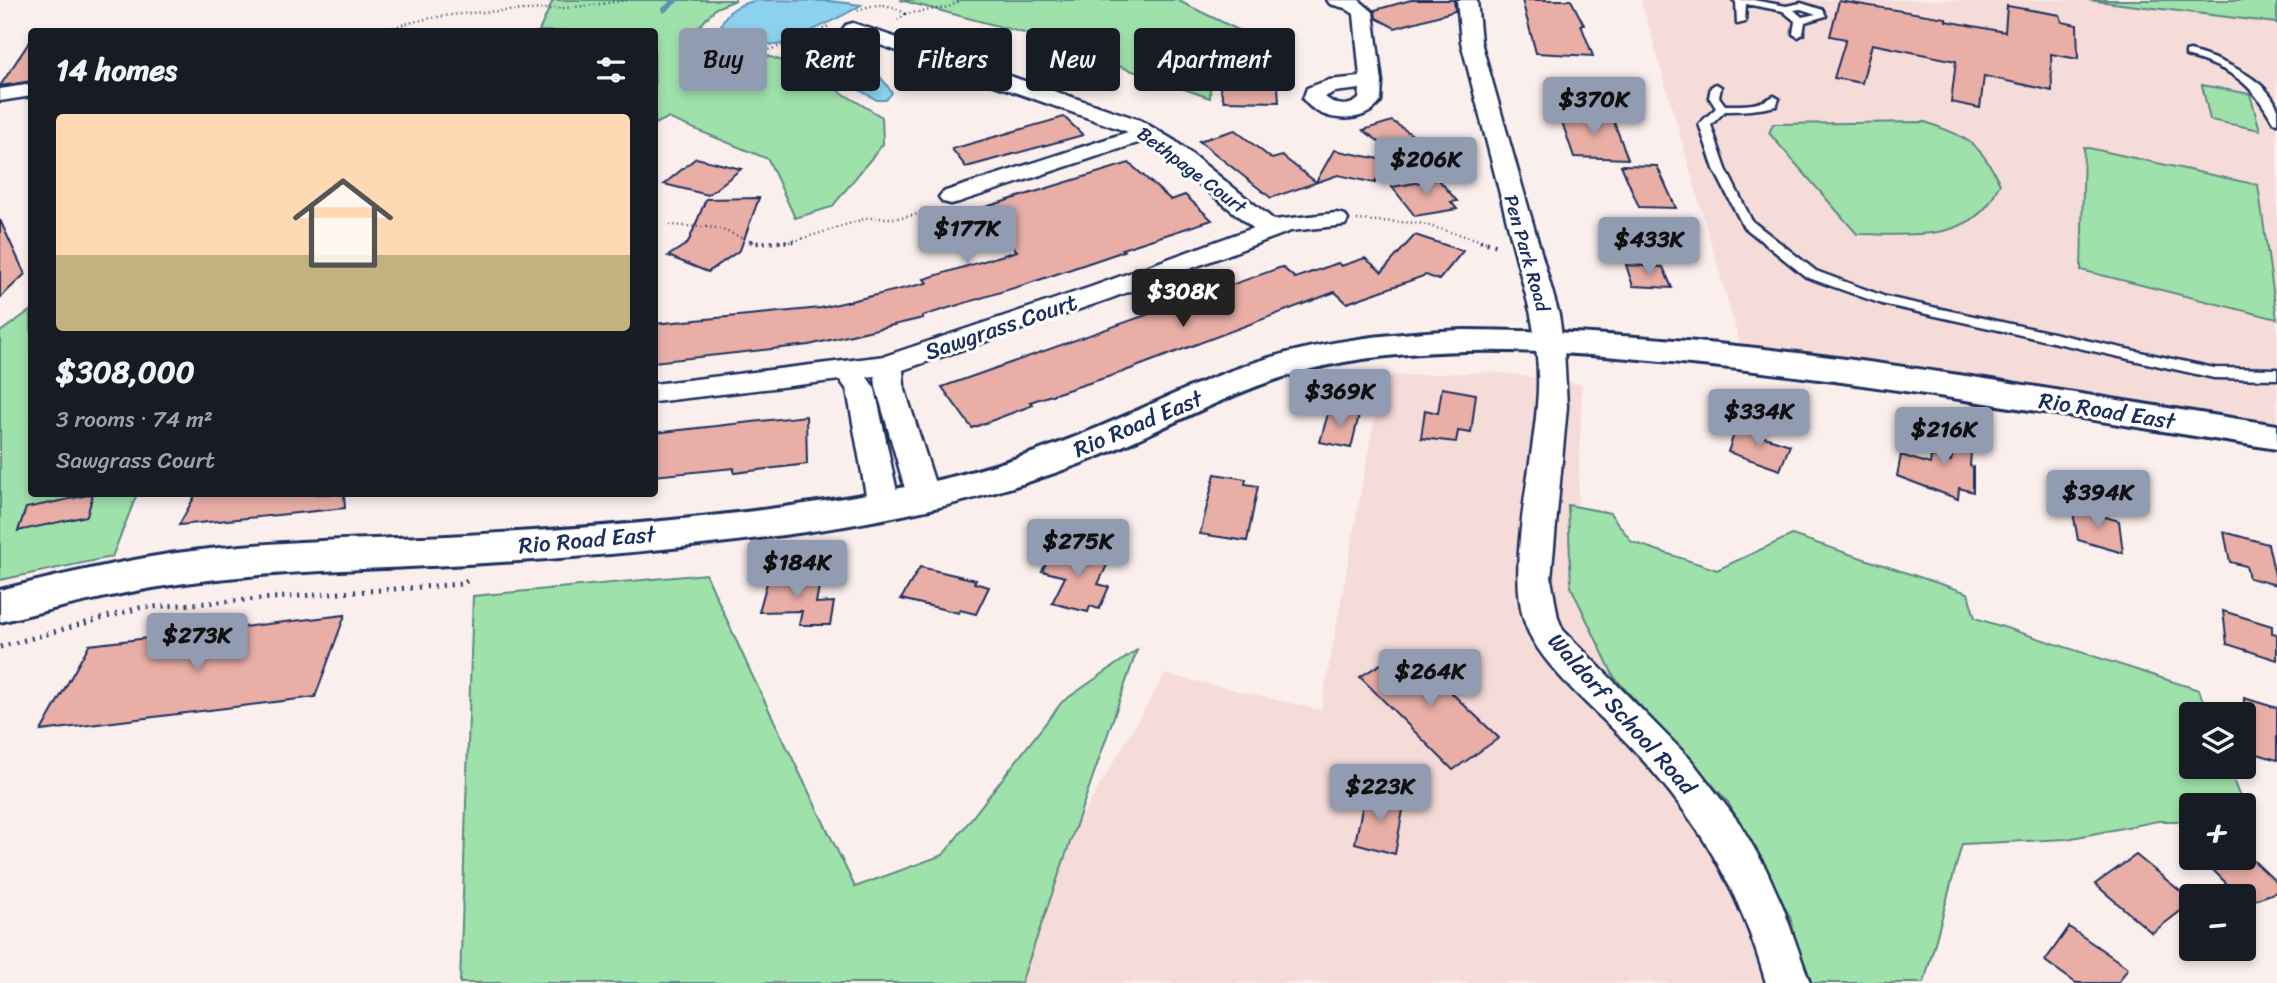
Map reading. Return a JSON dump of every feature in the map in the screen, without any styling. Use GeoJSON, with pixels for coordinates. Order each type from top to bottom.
{"type":"FeatureCollection","features":[{"type":"Feature","properties":{"kind":"street"},"geometry":{"type":"LineString","coordinates":[[1337,0],[1352,4],[1363,12],[1371,82]]}},
{"type":"Feature","properties":{"kind":"street","name":"Pen Park Road"},"geometry":{"type":"LineString","coordinates":[[1467,0],[1471,42],[1550,342]]}},
{"type":"Feature","properties":{"kind":"street","name":"Bethpage Court"},"geometry":{"type":"LineString","coordinates":[[880,33],[1114,117],[1147,132],[1271,230]]}},
{"type":"Feature","properties":{"kind":"street"},"geometry":{"type":"LineString","coordinates":[[0,95],[28,91]]}},
{"type":"Feature","properties":{"kind":"street"},"geometry":{"type":"LineString","coordinates":[[944,203],[1147,132]]}},
{"type":"Feature","properties":{"kind":"street","name":"Sawgrass Court"},"geometry":{"type":"LineString","coordinates":[[658,393],[888,365],[1100,293],[1297,221],[1336,219]]}},
{"type":"Feature","properties":{"kind":"street","name":"Rio Road East"},"geometry":{"type":"LineString","coordinates":[[0,606],[136,575],[226,563],[533,545],[709,530],[924,499],[1018,474],[1283,365],[1358,349],[1417,342],[1550,342],[1722,356],[1827,369],[2277,437]]}},
{"type":"Feature","properties":{"kind":"street","name":"Waldorf School Road"},"geometry":{"type":"LineString","coordinates":[[1550,342],[1552,397],[1534,579],[1536,602],[1543,628],[1560,651],[1694,792],[1727,837],[1774,930],[1788,983]]}},
{"type":"Feature","properties":{"kind":"street"},"geometry":{"type":"LineString","coordinates":[[888,365],[890,387],[924,499]]}},
{"type":"Feature","properties":{"kind":"street"},"geometry":{"type":"LineString","coordinates":[[848,371],[861,389],[884,506]]}},
{"type":"Feature","properties":{"kind":"lane"},"geometry":{"type":"LineString","coordinates":[[1740,22],[1740,0],[1786,9],[1801,6],[1820,12],[1821,16],[1800,20],[1786,9]]}},
{"type":"Feature","properties":{"kind":"lane"},"geometry":{"type":"LineString","coordinates":[[1798,34],[1800,20]]}},
{"type":"Feature","properties":{"kind":"lane"},"geometry":{"type":"LineString","coordinates":[[2190,54],[2211,58],[2248,80],[2274,109],[2277,120]]}},
{"type":"Feature","properties":{"kind":"lane"},"geometry":{"type":"LineString","coordinates":[[1716,87],[1714,97],[1722,108]]}},
{"type":"Feature","properties":{"kind":"lane"},"geometry":{"type":"LineString","coordinates":[[1774,99],[1772,104],[1752,108],[1722,108],[1704,124],[1720,169],[1747,223],[1811,274],[1882,300],[2214,373],[2277,374]]}},
{"type":"Feature","properties":{"kind":"path"},"geometry":{"type":"LineString","coordinates":[[389,28],[401,22],[464,13],[571,8],[628,0]]}},
{"type":"Feature","properties":{"kind":"path"},"geometry":{"type":"LineString","coordinates":[[905,14],[949,7],[961,0]]}},
{"type":"Feature","properties":{"kind":"path"},"geometry":{"type":"LineString","coordinates":[[670,225],[717,228],[756,243],[792,242],[867,218],[901,218],[944,203]]}},
{"type":"Feature","properties":{"kind":"path"},"geometry":{"type":"LineString","coordinates":[[1336,219],[1419,223],[1500,246]]}},
{"type":"Feature","properties":{"kind":"path"},"geometry":{"type":"LineString","coordinates":[[0,647],[139,608],[462,583]]}},
{"type":"Feature","properties":{"kind":"shaded area"},"geometry":{"type":"Polygon","coordinates":[[[1641,0],[2243,0],[2277,4],[2277,431],[1740,344],[1641,0]]]}},
{"type":"Feature","properties":{"kind":"shaded area"},"geometry":{"type":"Polygon","coordinates":[[[1496,372],[1582,384],[1577,539],[1876,983],[984,983],[1165,674],[1321,710],[1382,376],[1496,372]]]}},
{"type":"Feature","properties":{"kind":"green space"},"geometry":{"type":"Polygon","coordinates":[[[553,0],[736,0],[716,8],[698,28],[679,28],[679,91],[767,91],[767,56],[781,61],[781,91],[839,91],[882,117],[883,144],[832,207],[795,218],[768,159],[668,118],[658,123],[658,28],[540,28],[553,0]]]}},
{"type":"Feature","properties":{"kind":"green space"},"geometry":{"type":"Polygon","coordinates":[[[900,0],[1177,0],[1234,28],[1134,28],[1134,71],[1120,67],[1120,28],[1026,28],[1026,34],[900,0]]]}},
{"type":"Feature","properties":{"kind":"green space"},"geometry":{"type":"Polygon","coordinates":[[[2088,0],[2277,0],[2277,23],[2088,0]]]}},
{"type":"Feature","properties":{"kind":"green space"},"geometry":{"type":"Polygon","coordinates":[[[2202,85],[2250,94],[2260,130],[2210,120],[2202,85]]]}},
{"type":"Feature","properties":{"kind":"green space"},"geometry":{"type":"Polygon","coordinates":[[[1190,91],[1210,91],[1210,98],[1190,91]]]}},
{"type":"Feature","properties":{"kind":"green space"},"geometry":{"type":"Polygon","coordinates":[[[1925,122],[1952,132],[1971,143],[1986,159],[2000,184],[1988,205],[1974,218],[1959,226],[1926,234],[1857,234],[1769,133],[1773,124],[1925,122]]]}},
{"type":"Feature","properties":{"kind":"green space"},"geometry":{"type":"Polygon","coordinates":[[[2084,147],[2258,185],[2277,319],[2081,270],[2084,147]]]}},
{"type":"Feature","properties":{"kind":"green space"},"geometry":{"type":"Polygon","coordinates":[[[28,312],[28,497],[136,497],[112,557],[0,580],[0,332],[28,312]]]}},
{"type":"Feature","properties":{"kind":"green space"},"geometry":{"type":"Polygon","coordinates":[[[1568,505],[1610,513],[1632,542],[1717,570],[1792,535],[1968,593],[1975,618],[2199,690],[2204,702],[2179,702],[2179,779],[2233,779],[2238,793],[2179,793],[2179,821],[2158,821],[2067,839],[1962,844],[1924,983],[1806,983],[1790,917],[1728,802],[1614,677],[1571,587],[1568,505]]]}},
{"type":"Feature","properties":{"kind":"green space"},"geometry":{"type":"Polygon","coordinates":[[[706,574],[855,887],[943,855],[1062,702],[1137,650],[1021,983],[460,983],[473,596],[706,574]]]}},
{"type":"Feature","properties":{"kind":"water"},"geometry":{"type":"Polygon","coordinates":[[[830,1],[861,5],[817,28],[781,28],[781,44],[776,45],[767,43],[767,28],[726,28],[721,25],[727,15],[748,2],[830,1]]]}},
{"type":"Feature","properties":{"kind":"water"},"geometry":{"type":"Polygon","coordinates":[[[880,77],[892,93],[886,100],[877,100],[861,91],[880,91],[880,77]]]}},
{"type":"Feature","properties":{"kind":"building"},"geometry":{"type":"Polygon","coordinates":[[[1411,0],[1454,0],[1455,11],[1395,28],[1376,18],[1375,10],[1411,0]]]}},
{"type":"Feature","properties":{"kind":"building"},"geometry":{"type":"Polygon","coordinates":[[[1522,0],[1571,0],[1584,25],[1581,25],[1593,56],[1536,53],[1522,0]]]}},
{"type":"Feature","properties":{"kind":"building"},"geometry":{"type":"Polygon","coordinates":[[[1839,1],[1946,18],[1946,21],[2005,32],[2007,6],[2060,15],[2062,22],[2077,25],[2078,59],[2051,54],[2052,91],[1984,76],[1980,108],[1951,102],[1956,61],[1872,44],[1862,83],[1834,78],[1846,39],[1830,36],[1839,1]]]}},
{"type":"Feature","properties":{"kind":"building"},"geometry":{"type":"Polygon","coordinates":[[[28,44],[28,82],[0,86],[28,44]]]}},
{"type":"Feature","properties":{"kind":"building"},"geometry":{"type":"Polygon","coordinates":[[[1221,91],[1278,91],[1279,102],[1224,101],[1221,91]]]}},
{"type":"Feature","properties":{"kind":"building"},"geometry":{"type":"Polygon","coordinates":[[[1566,116],[1612,117],[1628,159],[1574,157],[1561,119],[1567,119],[1566,116]]]}},
{"type":"Feature","properties":{"kind":"building"},"geometry":{"type":"Polygon","coordinates":[[[1064,117],[1083,135],[966,167],[952,149],[1064,117]]]}},
{"type":"Feature","properties":{"kind":"building"},"geometry":{"type":"Polygon","coordinates":[[[1392,121],[1414,136],[1385,146],[1363,130],[1392,121]]]}},
{"type":"Feature","properties":{"kind":"building"},"geometry":{"type":"Polygon","coordinates":[[[1235,130],[1272,159],[1282,156],[1316,182],[1334,150],[1385,160],[1375,183],[1338,175],[1271,198],[1199,141],[1235,130]]]}},
{"type":"Feature","properties":{"kind":"building"},"geometry":{"type":"Polygon","coordinates":[[[696,158],[741,169],[708,195],[664,184],[696,158]]]}},
{"type":"Feature","properties":{"kind":"building"},"geometry":{"type":"Polygon","coordinates":[[[1129,163],[1171,200],[1185,195],[1212,220],[1030,283],[922,316],[923,318],[809,345],[658,362],[658,324],[821,308],[927,283],[924,279],[1017,251],[979,209],[1129,163]]]}},
{"type":"Feature","properties":{"kind":"building"},"geometry":{"type":"Polygon","coordinates":[[[1621,165],[1657,166],[1676,208],[1639,207],[1621,165]]]}},
{"type":"Feature","properties":{"kind":"building"},"geometry":{"type":"Polygon","coordinates":[[[1438,179],[1457,201],[1451,202],[1457,209],[1415,216],[1392,187],[1438,179]]]}},
{"type":"Feature","properties":{"kind":"building"},"geometry":{"type":"Polygon","coordinates":[[[759,198],[740,250],[708,272],[668,256],[688,243],[706,199],[759,198]]]}},
{"type":"Feature","properties":{"kind":"building"},"geometry":{"type":"Polygon","coordinates":[[[0,220],[25,274],[0,298],[0,220]]]}},
{"type":"Feature","properties":{"kind":"building"},"geometry":{"type":"Polygon","coordinates":[[[1415,235],[1463,251],[1439,280],[1426,275],[1347,303],[1335,292],[1120,373],[1030,402],[1033,405],[972,428],[942,387],[1282,267],[1295,278],[1338,263],[1341,266],[1365,258],[1382,272],[1415,235]]]}},
{"type":"Feature","properties":{"kind":"building"},"geometry":{"type":"Polygon","coordinates":[[[1626,265],[1663,267],[1672,288],[1633,286],[1626,265]]]}},
{"type":"Feature","properties":{"kind":"building"},"geometry":{"type":"Polygon","coordinates":[[[1442,388],[1476,394],[1471,433],[1458,431],[1456,442],[1421,438],[1425,410],[1438,413],[1442,388]]]}},
{"type":"Feature","properties":{"kind":"building"},"geometry":{"type":"Polygon","coordinates":[[[1329,410],[1359,415],[1351,448],[1320,442],[1329,410]]]}},
{"type":"Feature","properties":{"kind":"building"},"geometry":{"type":"Polygon","coordinates":[[[806,416],[807,464],[734,473],[734,468],[658,476],[658,433],[806,416]]]}},
{"type":"Feature","properties":{"kind":"building"},"geometry":{"type":"Polygon","coordinates":[[[1960,421],[1973,423],[1970,466],[1973,467],[1973,492],[1959,488],[1958,499],[1897,476],[1901,455],[1930,464],[1931,456],[1951,461],[1960,421]]]}},
{"type":"Feature","properties":{"kind":"building"},"geometry":{"type":"Polygon","coordinates":[[[1736,428],[1790,445],[1780,470],[1728,452],[1736,428]]]}},
{"type":"Feature","properties":{"kind":"building"},"geometry":{"type":"Polygon","coordinates":[[[1215,474],[1246,479],[1245,484],[1258,486],[1247,541],[1200,534],[1215,474]]]}},
{"type":"Feature","properties":{"kind":"building"},"geometry":{"type":"Polygon","coordinates":[[[79,497],[92,497],[87,516],[18,531],[26,508],[79,497]]]}},
{"type":"Feature","properties":{"kind":"building"},"geometry":{"type":"Polygon","coordinates":[[[194,497],[344,497],[345,508],[179,525],[194,497]]]}},
{"type":"Feature","properties":{"kind":"building"},"geometry":{"type":"Polygon","coordinates":[[[2072,507],[2119,521],[2123,553],[2078,540],[2072,507]]]}},
{"type":"Feature","properties":{"kind":"building"},"geometry":{"type":"Polygon","coordinates":[[[2224,532],[2268,544],[2277,585],[2249,578],[2246,566],[2230,562],[2224,532]]]}},
{"type":"Feature","properties":{"kind":"building"},"geometry":{"type":"Polygon","coordinates":[[[1054,548],[1109,561],[1098,584],[1109,587],[1099,609],[1090,606],[1088,612],[1052,603],[1065,577],[1042,571],[1054,548]]]}},
{"type":"Feature","properties":{"kind":"building"},"geometry":{"type":"Polygon","coordinates":[[[920,567],[976,580],[974,583],[989,587],[976,614],[960,610],[959,613],[901,599],[920,567]]]}},
{"type":"Feature","properties":{"kind":"building"},"geometry":{"type":"Polygon","coordinates":[[[811,578],[810,582],[820,581],[816,603],[834,602],[830,625],[799,625],[802,611],[759,612],[768,579],[811,578]]]}},
{"type":"Feature","properties":{"kind":"building"},"geometry":{"type":"Polygon","coordinates":[[[2223,611],[2272,626],[2272,633],[2277,634],[2277,660],[2227,644],[2223,611]]]}},
{"type":"Feature","properties":{"kind":"building"},"geometry":{"type":"Polygon","coordinates":[[[345,615],[315,697],[41,731],[89,645],[345,615]]]}},
{"type":"Feature","properties":{"kind":"building"},"geometry":{"type":"Polygon","coordinates":[[[1405,649],[1499,738],[1453,770],[1360,677],[1405,649]]]}},
{"type":"Feature","properties":{"kind":"building"},"geometry":{"type":"Polygon","coordinates":[[[2244,698],[2277,708],[2277,760],[2256,754],[2256,702],[2244,702],[2244,698]]]}},
{"type":"Feature","properties":{"kind":"building"},"geometry":{"type":"Polygon","coordinates":[[[1365,794],[1404,804],[1395,854],[1355,843],[1365,794]]]}},
{"type":"Feature","properties":{"kind":"building"},"geometry":{"type":"Polygon","coordinates":[[[2136,855],[2179,890],[2179,912],[2152,933],[2095,884],[2136,855]]]}},
{"type":"Feature","properties":{"kind":"building"},"geometry":{"type":"Polygon","coordinates":[[[2256,863],[2277,883],[2277,892],[2256,899],[2256,884],[2227,884],[2213,870],[2256,870],[2256,863]]]}},
{"type":"Feature","properties":{"kind":"building"},"geometry":{"type":"Polygon","coordinates":[[[2069,927],[2128,968],[2118,983],[2076,983],[2045,961],[2069,927]]]}},
{"type":"Feature","properties":{"kind":"waterway"},"geometry":{"type":"LineString","coordinates":[[664,10],[676,0]]}}]}
